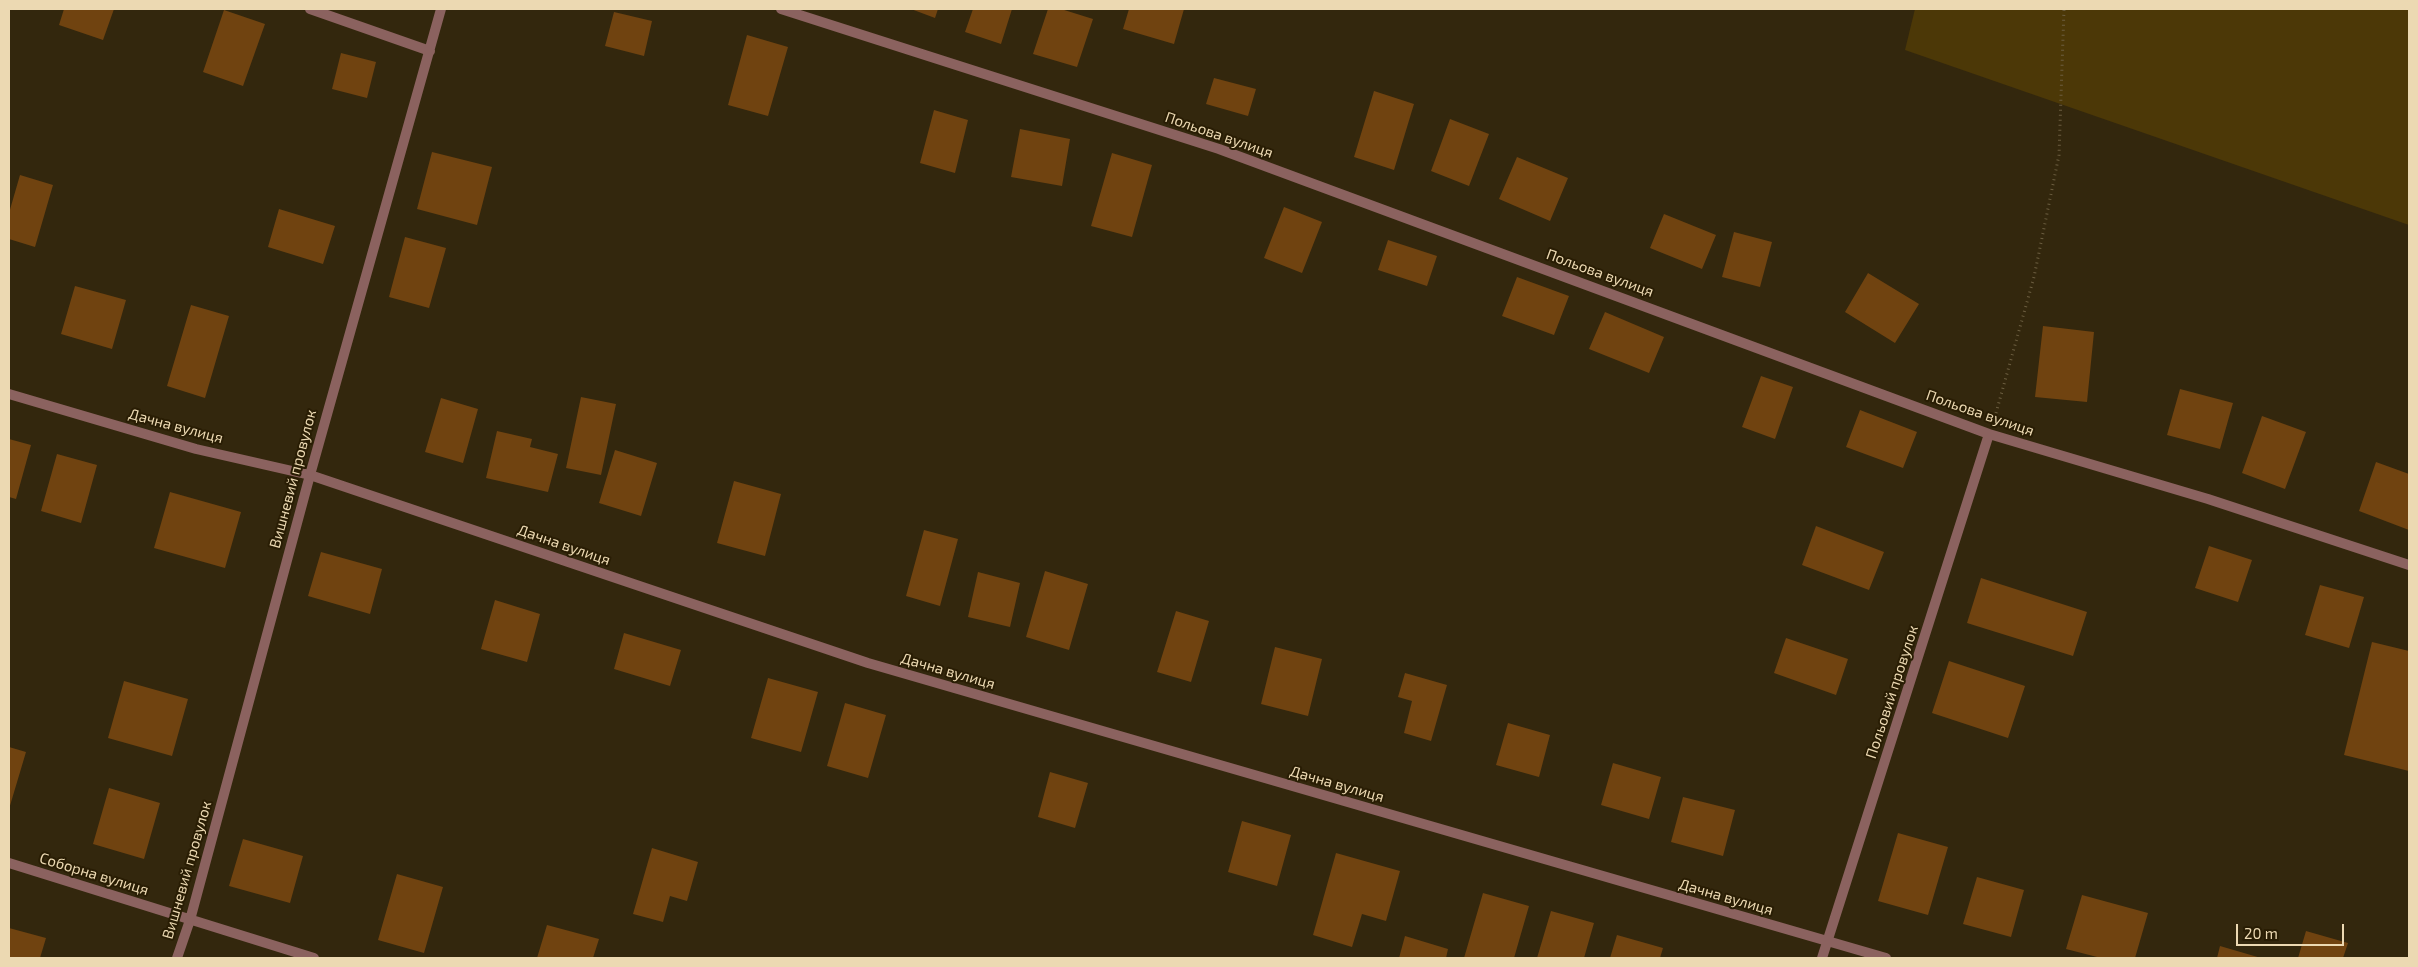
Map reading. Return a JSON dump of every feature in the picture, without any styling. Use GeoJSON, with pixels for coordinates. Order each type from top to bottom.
{"type":"FeatureCollection","features":[{"type":"Feature","properties":{"kind":"street"},"geometry":{"type":"LineString","coordinates":[[310,9],[430,51]]}},
{"type":"Feature","properties":{"kind":"street","name":"Вишневий провулок"},"geometry":{"type":"LineString","coordinates":[[177,958],[190,920],[310,475],[441,9]]}},
{"type":"Feature","properties":{"kind":"street","name":"Польова вулиця"},"geometry":{"type":"LineString","coordinates":[[781,9],[1220,149],[1990,434],[2208,499],[2409,565]]}},
{"type":"Feature","properties":{"kind":"street","name":"Дачна вулиця"},"geometry":{"type":"LineString","coordinates":[[9,394],[196,449],[310,475],[868,663],[1886,958]]}},
{"type":"Feature","properties":{"kind":"street","name":"Польовий провулок"},"geometry":{"type":"LineString","coordinates":[[1822,958],[1990,434]]}},
{"type":"Feature","properties":{"kind":"street","name":"Соборна вулиця"},"geometry":{"type":"LineString","coordinates":[[9,863],[314,958]]}},
{"type":"Feature","properties":{"kind":"path"},"geometry":{"type":"LineString","coordinates":[[1990,434],[2034,277],[2059,155],[2064,9]]}},
{"type":"Feature","properties":{"kind":"shaded area"},"geometry":{"type":"Polygon","coordinates":[[[1915,9],[2409,9],[2409,225],[1905,50],[1915,9]]]}},
{"type":"Feature","properties":{"kind":"building"},"geometry":{"type":"Polygon","coordinates":[[[64,9],[114,9],[103,40],[59,25],[64,9]]]}},
{"type":"Feature","properties":{"kind":"building"},"geometry":{"type":"Polygon","coordinates":[[[911,9],[938,9],[935,18],[911,9]]]}},
{"type":"Feature","properties":{"kind":"building"},"geometry":{"type":"Polygon","coordinates":[[[973,9],[1012,9],[1001,44],[965,32],[973,9]]]}},
{"type":"Feature","properties":{"kind":"building"},"geometry":{"type":"Polygon","coordinates":[[[1048,9],[1061,9],[1093,19],[1077,67],[1033,54],[1048,9]]]}},
{"type":"Feature","properties":{"kind":"building"},"geometry":{"type":"Polygon","coordinates":[[[1129,9],[1184,9],[1174,44],[1123,29],[1129,9]]]}},
{"type":"Feature","properties":{"kind":"building"},"geometry":{"type":"Polygon","coordinates":[[[224,10],[265,24],[243,86],[203,72],[224,10]]]}},
{"type":"Feature","properties":{"kind":"building"},"geometry":{"type":"Polygon","coordinates":[[[614,12],[652,21],[644,56],[605,46],[614,12]]]}},
{"type":"Feature","properties":{"kind":"building"},"geometry":{"type":"Polygon","coordinates":[[[747,35],[788,47],[768,116],[728,105],[747,35]]]}},
{"type":"Feature","properties":{"kind":"building"},"geometry":{"type":"Polygon","coordinates":[[[341,53],[376,62],[367,98],[332,89],[341,53]]]}},
{"type":"Feature","properties":{"kind":"building"},"geometry":{"type":"Polygon","coordinates":[[[1214,78],[1256,89],[1248,116],[1206,104],[1214,78]]]}},
{"type":"Feature","properties":{"kind":"building"},"geometry":{"type":"Polygon","coordinates":[[[1374,91],[1414,104],[1394,170],[1354,157],[1374,91]]]}},
{"type":"Feature","properties":{"kind":"building"},"geometry":{"type":"Polygon","coordinates":[[[934,110],[968,120],[955,173],[920,163],[934,110]]]}},
{"type":"Feature","properties":{"kind":"building"},"geometry":{"type":"Polygon","coordinates":[[[1450,119],[1489,134],[1469,186],[1431,171],[1450,119]]]}},
{"type":"Feature","properties":{"kind":"building"},"geometry":{"type":"Polygon","coordinates":[[[1020,129],[1070,139],[1062,186],[1011,177],[1020,129]]]}},
{"type":"Feature","properties":{"kind":"building"},"geometry":{"type":"Polygon","coordinates":[[[432,152],[492,167],[477,225],[417,209],[432,152]]]}},
{"type":"Feature","properties":{"kind":"building"},"geometry":{"type":"Polygon","coordinates":[[[1112,153],[1152,165],[1132,237],[1091,226],[1112,153]]]}},
{"type":"Feature","properties":{"kind":"building"},"geometry":{"type":"Polygon","coordinates":[[[1517,157],[1568,178],[1550,221],[1499,199],[1517,157]]]}},
{"type":"Feature","properties":{"kind":"building"},"geometry":{"type":"Polygon","coordinates":[[[20,175],[53,185],[35,247],[9,239],[9,213],[20,175]]]}},
{"type":"Feature","properties":{"kind":"building"},"geometry":{"type":"Polygon","coordinates":[[[1284,207],[1322,222],[1302,273],[1264,258],[1284,207]]]}},
{"type":"Feature","properties":{"kind":"building"},"geometry":{"type":"Polygon","coordinates":[[[279,209],[335,226],[323,264],[268,247],[279,209]]]}},
{"type":"Feature","properties":{"kind":"building"},"geometry":{"type":"Polygon","coordinates":[[[1664,214],[1716,235],[1702,269],[1650,248],[1664,214]]]}},
{"type":"Feature","properties":{"kind":"building"},"geometry":{"type":"Polygon","coordinates":[[[1734,232],[1772,242],[1760,287],[1722,277],[1734,232]]]}},
{"type":"Feature","properties":{"kind":"building"},"geometry":{"type":"Polygon","coordinates":[[[405,237],[446,248],[429,308],[389,297],[405,237]]]}},
{"type":"Feature","properties":{"kind":"building"},"geometry":{"type":"Polygon","coordinates":[[[1388,240],[1437,256],[1427,286],[1378,270],[1388,240]]]}},
{"type":"Feature","properties":{"kind":"building"},"geometry":{"type":"Polygon","coordinates":[[[1868,273],[1919,304],[1895,343],[1845,312],[1868,273]]]}},
{"type":"Feature","properties":{"kind":"building"},"geometry":{"type":"Polygon","coordinates":[[[1517,277],[1569,296],[1554,335],[1502,316],[1517,277]]]}},
{"type":"Feature","properties":{"kind":"building"},"geometry":{"type":"Polygon","coordinates":[[[75,286],[126,300],[112,349],[61,334],[75,286]]]}},
{"type":"Feature","properties":{"kind":"building"},"geometry":{"type":"Polygon","coordinates":[[[191,305],[229,316],[205,398],[167,386],[191,305]]]}},
{"type":"Feature","properties":{"kind":"building"},"geometry":{"type":"Polygon","coordinates":[[[1605,312],[1664,337],[1649,373],[1589,349],[1605,312]]]}},
{"type":"Feature","properties":{"kind":"building"},"geometry":{"type":"Polygon","coordinates":[[[2043,326],[2094,332],[2087,402],[2035,397],[2043,326]]]}},
{"type":"Feature","properties":{"kind":"building"},"geometry":{"type":"Polygon","coordinates":[[[1761,376],[1793,387],[1775,439],[1742,427],[1761,376]]]}},
{"type":"Feature","properties":{"kind":"building"},"geometry":{"type":"Polygon","coordinates":[[[2180,389],[2233,403],[2220,449],[2167,435],[2180,389]]]}},
{"type":"Feature","properties":{"kind":"building"},"geometry":{"type":"Polygon","coordinates":[[[581,397],[616,404],[601,475],[566,468],[581,397]]]}},
{"type":"Feature","properties":{"kind":"building"},"geometry":{"type":"Polygon","coordinates":[[[441,398],[478,409],[463,463],[425,452],[441,398]]]}},
{"type":"Feature","properties":{"kind":"building"},"geometry":{"type":"Polygon","coordinates":[[[1860,410],[1917,432],[1903,468],[1846,447],[1860,410]]]}},
{"type":"Feature","properties":{"kind":"building"},"geometry":{"type":"Polygon","coordinates":[[[2262,416],[2306,432],[2285,489],[2242,473],[2262,416]]]}},
{"type":"Feature","properties":{"kind":"building"},"geometry":{"type":"Polygon","coordinates":[[[497,431],[532,439],[530,447],[558,454],[548,492],[486,478],[497,431]]]}},
{"type":"Feature","properties":{"kind":"building"},"geometry":{"type":"Polygon","coordinates":[[[9,439],[31,445],[16,499],[9,497],[9,439]]]}},
{"type":"Feature","properties":{"kind":"building"},"geometry":{"type":"Polygon","coordinates":[[[615,450],[657,463],[641,516],[599,503],[615,450]]]}},
{"type":"Feature","properties":{"kind":"building"},"geometry":{"type":"Polygon","coordinates":[[[57,454],[97,465],[81,523],[41,511],[57,454]]]}},
{"type":"Feature","properties":{"kind":"building"},"geometry":{"type":"Polygon","coordinates":[[[2376,462],[2409,474],[2409,530],[2359,511],[2376,462]]]}},
{"type":"Feature","properties":{"kind":"building"},"geometry":{"type":"Polygon","coordinates":[[[734,481],[781,494],[765,556],[717,543],[734,481]]]}},
{"type":"Feature","properties":{"kind":"building"},"geometry":{"type":"Polygon","coordinates":[[[170,492],[241,512],[225,568],[154,548],[170,492]]]}},
{"type":"Feature","properties":{"kind":"building"},"geometry":{"type":"Polygon","coordinates":[[[1816,526],[1884,552],[1869,590],[1802,565],[1816,526]]]}},
{"type":"Feature","properties":{"kind":"building"},"geometry":{"type":"Polygon","coordinates":[[[924,530],[958,539],[940,606],[906,596],[924,530]]]}},
{"type":"Feature","properties":{"kind":"building"},"geometry":{"type":"Polygon","coordinates":[[[2209,546],[2252,560],[2238,602],[2195,588],[2209,546]]]}},
{"type":"Feature","properties":{"kind":"building"},"geometry":{"type":"Polygon","coordinates":[[[321,552],[382,569],[370,614],[308,596],[321,552]]]}},
{"type":"Feature","properties":{"kind":"building"},"geometry":{"type":"Polygon","coordinates":[[[1045,571],[1088,584],[1069,650],[1026,637],[1045,571]]]}},
{"type":"Feature","properties":{"kind":"building"},"geometry":{"type":"Polygon","coordinates":[[[978,572],[1020,583],[1010,627],[968,617],[978,572]]]}},
{"type":"Feature","properties":{"kind":"building"},"geometry":{"type":"Polygon","coordinates":[[[1981,578],[2087,612],[2073,656],[1967,623],[1981,578]]]}},
{"type":"Feature","properties":{"kind":"building"},"geometry":{"type":"Polygon","coordinates":[[[2320,585],[2364,597],[2349,648],[2305,635],[2320,585]]]}},
{"type":"Feature","properties":{"kind":"building"},"geometry":{"type":"Polygon","coordinates":[[[495,600],[540,614],[527,662],[481,649],[495,600]]]}},
{"type":"Feature","properties":{"kind":"building"},"geometry":{"type":"Polygon","coordinates":[[[1176,611],[1209,621],[1191,682],[1157,672],[1176,611]]]}},
{"type":"Feature","properties":{"kind":"building"},"geometry":{"type":"Polygon","coordinates":[[[624,633],[681,650],[670,686],[614,669],[624,633]]]}},
{"type":"Feature","properties":{"kind":"building"},"geometry":{"type":"Polygon","coordinates":[[[1786,638],[1848,659],[1836,695],[1774,673],[1786,638]]]}},
{"type":"Feature","properties":{"kind":"building"},"geometry":{"type":"Polygon","coordinates":[[[2372,642],[2409,651],[2409,771],[2344,755],[2372,642]]]}},
{"type":"Feature","properties":{"kind":"building"},"geometry":{"type":"Polygon","coordinates":[[[1275,647],[1322,659],[1308,716],[1261,704],[1275,647]]]}},
{"type":"Feature","properties":{"kind":"building"},"geometry":{"type":"Polygon","coordinates":[[[1949,661],[2025,686],[2008,738],[1932,713],[1949,661]]]}},
{"type":"Feature","properties":{"kind":"building"},"geometry":{"type":"Polygon","coordinates":[[[1405,673],[1447,685],[1431,741],[1404,733],[1412,701],[1398,697],[1405,673]]]}},
{"type":"Feature","properties":{"kind":"building"},"geometry":{"type":"Polygon","coordinates":[[[768,678],[818,692],[801,752],[751,738],[768,678]]]}},
{"type":"Feature","properties":{"kind":"building"},"geometry":{"type":"Polygon","coordinates":[[[124,681],[188,699],[172,756],[108,738],[124,681]]]}},
{"type":"Feature","properties":{"kind":"building"},"geometry":{"type":"Polygon","coordinates":[[[845,703],[886,715],[868,778],[827,766],[845,703]]]}},
{"type":"Feature","properties":{"kind":"building"},"geometry":{"type":"Polygon","coordinates":[[[1508,723],[1550,735],[1539,777],[1496,765],[1508,723]]]}},
{"type":"Feature","properties":{"kind":"building"},"geometry":{"type":"Polygon","coordinates":[[[9,747],[26,752],[9,809],[9,747]]]}},
{"type":"Feature","properties":{"kind":"building"},"geometry":{"type":"Polygon","coordinates":[[[1613,763],[1661,777],[1649,819],[1601,805],[1613,763]]]}},
{"type":"Feature","properties":{"kind":"building"},"geometry":{"type":"Polygon","coordinates":[[[1050,772],[1088,783],[1075,828],[1038,817],[1050,772]]]}},
{"type":"Feature","properties":{"kind":"building"},"geometry":{"type":"Polygon","coordinates":[[[109,788],[160,803],[144,859],[93,844],[109,788]]]}},
{"type":"Feature","properties":{"kind":"building"},"geometry":{"type":"Polygon","coordinates":[[[1683,797],[1735,810],[1723,856],[1671,842],[1683,797]]]}},
{"type":"Feature","properties":{"kind":"building"},"geometry":{"type":"Polygon","coordinates":[[[1242,821],[1291,835],[1277,886],[1228,872],[1242,821]]]}},
{"type":"Feature","properties":{"kind":"building"},"geometry":{"type":"Polygon","coordinates":[[[1898,833],[1948,847],[1928,915],[1878,901],[1898,833]]]}},
{"type":"Feature","properties":{"kind":"building"},"geometry":{"type":"Polygon","coordinates":[[[243,839],[303,856],[290,903],[229,886],[243,839]]]}},
{"type":"Feature","properties":{"kind":"building"},"geometry":{"type":"Polygon","coordinates":[[[652,848],[698,862],[687,901],[670,896],[663,922],[633,914],[652,848]]]}},
{"type":"Feature","properties":{"kind":"building"},"geometry":{"type":"Polygon","coordinates":[[[1336,853],[1400,871],[1386,921],[1362,914],[1352,947],[1313,935],[1336,853]]]}},
{"type":"Feature","properties":{"kind":"building"},"geometry":{"type":"Polygon","coordinates":[[[397,874],[443,887],[424,953],[378,940],[397,874]]]}},
{"type":"Feature","properties":{"kind":"building"},"geometry":{"type":"Polygon","coordinates":[[[1977,877],[2024,890],[2011,937],[1963,924],[1977,877]]]}},
{"type":"Feature","properties":{"kind":"building"},"geometry":{"type":"Polygon","coordinates":[[[1483,893],[1529,906],[1514,958],[1464,958],[1483,893]]]}},
{"type":"Feature","properties":{"kind":"building"},"geometry":{"type":"Polygon","coordinates":[[[2082,895],[2148,913],[2135,958],[2101,958],[2066,949],[2082,895]]]}},
{"type":"Feature","properties":{"kind":"building"},"geometry":{"type":"Polygon","coordinates":[[[1551,911],[1594,923],[1584,958],[1537,958],[1551,911]]]}},
{"type":"Feature","properties":{"kind":"building"},"geometry":{"type":"Polygon","coordinates":[[[547,925],[599,939],[593,958],[537,958],[547,925]]]}},
{"type":"Feature","properties":{"kind":"building"},"geometry":{"type":"Polygon","coordinates":[[[9,928],[46,938],[40,958],[9,958],[9,928]]]}},
{"type":"Feature","properties":{"kind":"building"},"geometry":{"type":"Polygon","coordinates":[[[2306,931],[2348,943],[2343,958],[2298,958],[2306,931]]]}},
{"type":"Feature","properties":{"kind":"building"},"geometry":{"type":"Polygon","coordinates":[[[1617,935],[1663,948],[1660,958],[1610,958],[1617,935]]]}},
{"type":"Feature","properties":{"kind":"building"},"geometry":{"type":"Polygon","coordinates":[[[1405,936],[1448,949],[1446,958],[1399,958],[1405,936]]]}},
{"type":"Feature","properties":{"kind":"building"},"geometry":{"type":"Polygon","coordinates":[[[2220,946],[2261,958],[2217,958],[2220,946]]]}}]}
